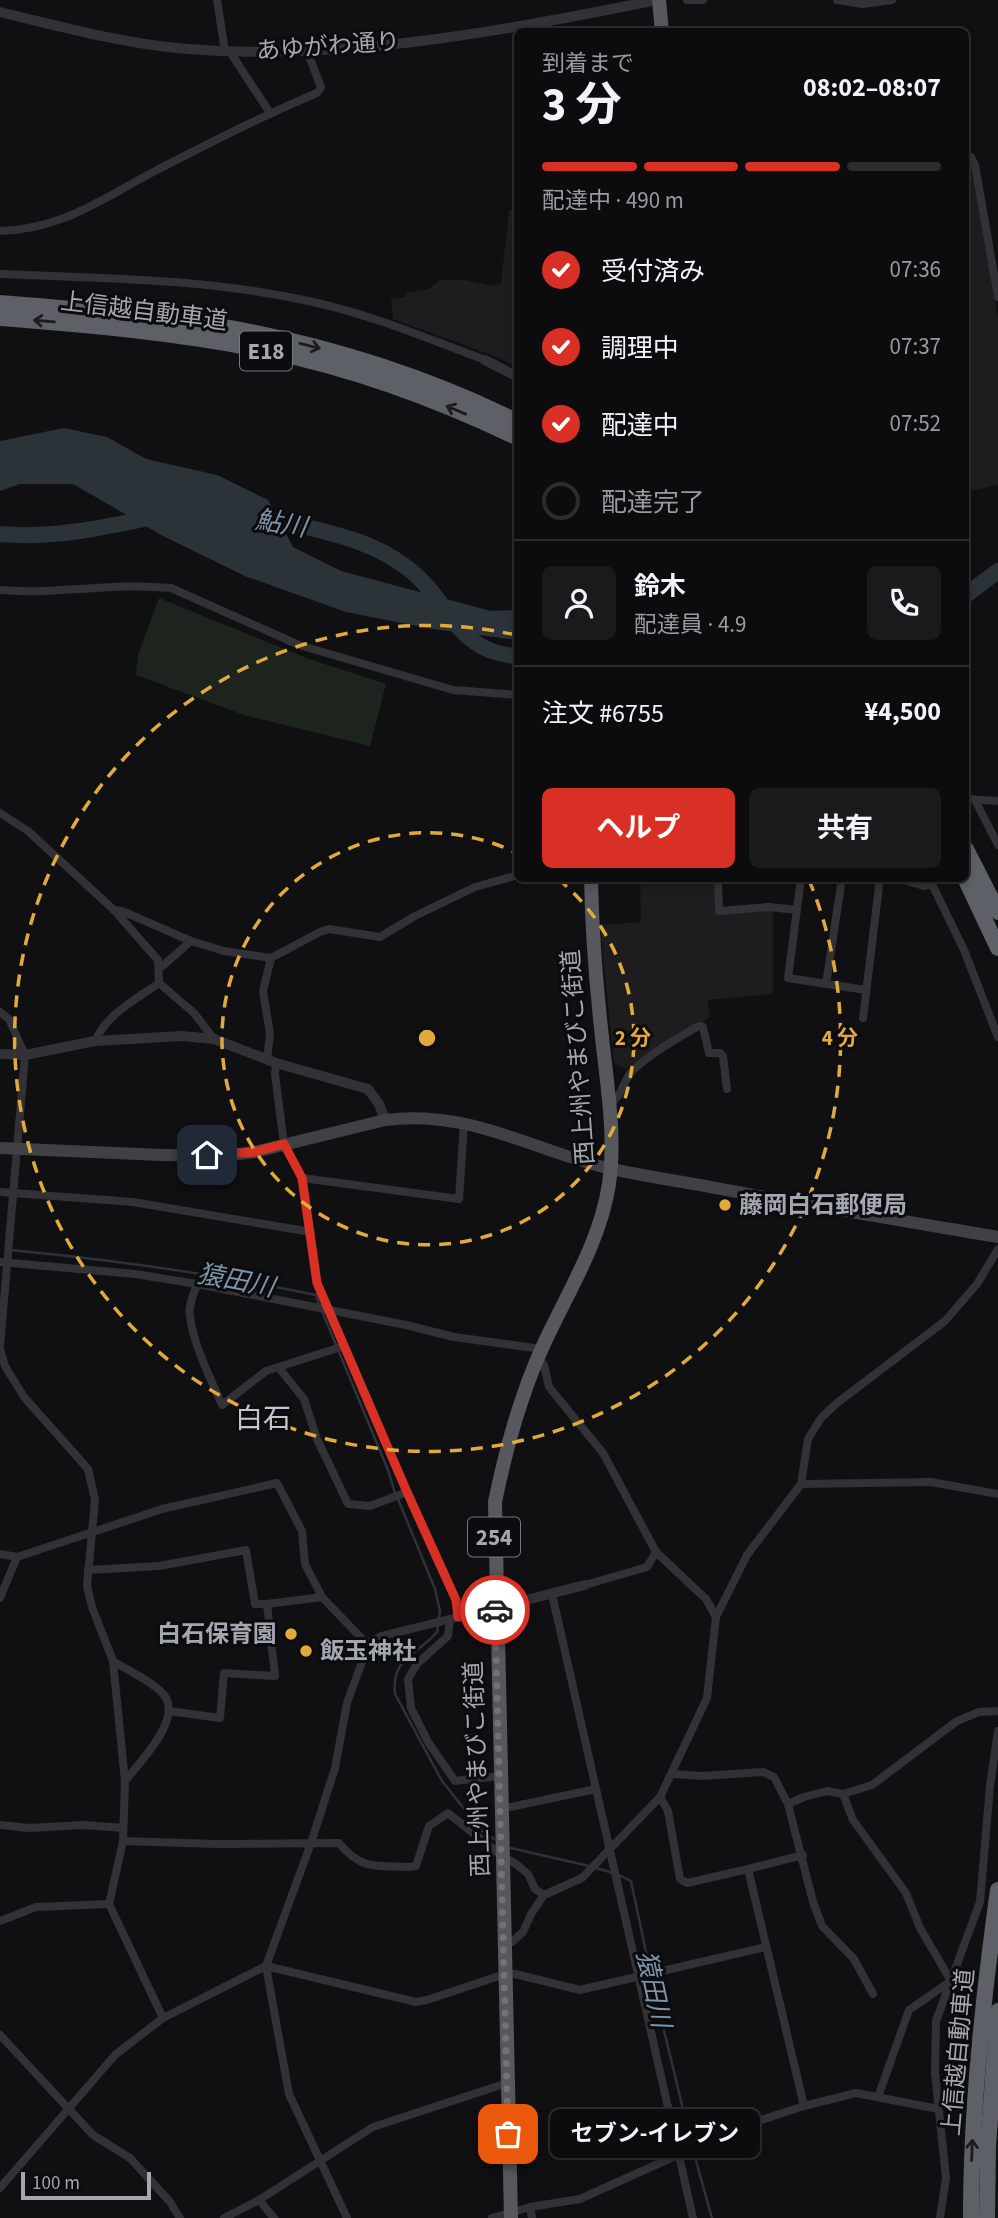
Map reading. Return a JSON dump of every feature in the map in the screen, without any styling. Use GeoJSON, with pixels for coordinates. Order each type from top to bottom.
{"type":"FeatureCollection","features":[{"type":"Feature","properties":{"kind":"highway"},"geometry":{"type":"LineString","coordinates":[[658,0],[662,28]]}},
{"type":"Feature","properties":{"kind":"highway","name":"上信越自動車道"},"geometry":{"type":"LineString","coordinates":[[0,303],[160,318],[276,338],[355,358],[411,377],[514,420]]}},
{"type":"Feature","properties":{"kind":"highway","name":"上信越自動車道"},"geometry":{"type":"LineString","coordinates":[[0,318],[181,336],[283,355],[361,375],[404,390],[514,437]]}},
{"type":"Feature","properties":{"kind":"highway"},"geometry":{"type":"LineString","coordinates":[[969,855],[998,912]]}},
{"type":"Feature","properties":{"kind":"highway","name":"西上州やまびこ街道"},"geometry":{"type":"LineString","coordinates":[[511,2215],[495,1608],[495,1502],[517,1411],[540,1353],[593,1241],[606,1199],[611,1148],[593,952],[592,882]]}},
{"type":"Feature","properties":{"kind":"highway"},"geometry":{"type":"LineString","coordinates":[[967,882],[998,948]]}},
{"type":"Feature","properties":{"kind":"highway","name":"上信越自動車道"},"geometry":{"type":"LineString","coordinates":[[971,2218],[975,2103],[998,1890]]}},
{"type":"Feature","properties":{"kind":"highway","name":"上信越自動車道"},"geometry":{"type":"LineString","coordinates":[[987,2218],[989,2125],[998,2011]]}},
{"type":"Feature","properties":{"kind":"main road"},"geometry":{"type":"LineString","coordinates":[[0,1148],[230,1155],[385,1120],[418,1118],[464,1122],[610,1168],[791,1203],[998,1237]]}},
{"type":"Feature","properties":{"kind":"street"},"geometry":{"type":"LineString","coordinates":[[217,0],[219,28],[227,51],[270,113]]}},
{"type":"Feature","properties":{"kind":"street","name":"あゆがわ通り"},"geometry":{"type":"LineString","coordinates":[[0,12],[114,39],[227,51],[307,51],[370,47],[556,20],[658,0]]}},
{"type":"Feature","properties":{"kind":"street"},"geometry":{"type":"LineString","coordinates":[[687,0],[703,0]]}},
{"type":"Feature","properties":{"kind":"street"},"geometry":{"type":"LineString","coordinates":[[838,0],[863,4],[892,0]]}},
{"type":"Feature","properties":{"kind":"street"},"geometry":{"type":"LineString","coordinates":[[0,231],[33,229],[85,211],[158,170],[320,90],[307,51]]}},
{"type":"Feature","properties":{"kind":"street"},"geometry":{"type":"LineString","coordinates":[[969,156],[975,166],[998,297]]}},
{"type":"Feature","properties":{"kind":"street"},"geometry":{"type":"LineString","coordinates":[[0,274],[129,279],[246,291],[314,302],[407,331],[485,360],[514,375]]}},
{"type":"Feature","properties":{"kind":"street"},"geometry":{"type":"LineString","coordinates":[[0,590],[56,591],[149,585],[171,588],[299,645],[453,690],[514,695]]}},
{"type":"Feature","properties":{"kind":"street"},"geometry":{"type":"LineString","coordinates":[[971,799],[998,801]]}},
{"type":"Feature","properties":{"kind":"street"},"geometry":{"type":"LineString","coordinates":[[971,799],[998,845]]}},
{"type":"Feature","properties":{"kind":"street"},"geometry":{"type":"LineString","coordinates":[[0,813],[28,831],[114,910],[158,960],[159,983],[194,1013],[215,1039]]}},
{"type":"Feature","properties":{"kind":"street"},"geometry":{"type":"LineString","coordinates":[[114,910],[191,941],[224,951],[271,958],[329,929],[380,937],[415,916],[475,887],[514,876]]}},
{"type":"Feature","properties":{"kind":"street"},"geometry":{"type":"LineString","coordinates":[[718,882],[719,911],[769,907],[797,910]]}},
{"type":"Feature","properties":{"kind":"street"},"geometry":{"type":"LineString","coordinates":[[800,882],[788,978],[866,990]]}},
{"type":"Feature","properties":{"kind":"street"},"geometry":{"type":"LineString","coordinates":[[826,984],[841,882]]}},
{"type":"Feature","properties":{"kind":"street"},"geometry":{"type":"LineString","coordinates":[[863,1018],[880,882]]}},
{"type":"Feature","properties":{"kind":"street"},"geometry":{"type":"LineString","coordinates":[[910,882],[924,886],[930,882]]}},
{"type":"Feature","properties":{"kind":"street"},"geometry":{"type":"LineString","coordinates":[[931,882],[964,950],[998,1037]]}},
{"type":"Feature","properties":{"kind":"street"},"geometry":{"type":"LineString","coordinates":[[159,969],[191,941]]}},
{"type":"Feature","properties":{"kind":"street"},"geometry":{"type":"LineString","coordinates":[[271,958],[263,991],[272,1062],[284,1144],[302,1178],[317,1283],[405,1493],[456,1600],[448,1636],[417,1664],[408,1679],[411,1708],[428,1742],[455,1781],[500,1776]]}},
{"type":"Feature","properties":{"kind":"street"},"geometry":{"type":"LineString","coordinates":[[95,1041],[101,1027],[113,1015],[159,983]]}},
{"type":"Feature","properties":{"kind":"street"},"geometry":{"type":"LineString","coordinates":[[0,1012],[9,1019],[24,1055],[14,1193],[4,1263],[0,1348],[5,1366],[24,1397],[88,1469],[95,1500],[87,1586],[92,1607],[113,1661],[125,1781],[123,1841],[109,1904],[163,2018]]}},
{"type":"Feature","properties":{"kind":"street"},"geometry":{"type":"LineString","coordinates":[[609,1104],[620,1096],[624,1082],[633,1070],[678,1038],[699,1027],[703,1027],[709,1053],[720,1053],[723,1056],[726,1088]]}},
{"type":"Feature","properties":{"kind":"street"},"geometry":{"type":"LineString","coordinates":[[0,1054],[24,1055],[95,1041],[182,1037],[215,1039],[272,1062],[368,1089],[379,1104],[385,1120]]}},
{"type":"Feature","properties":{"kind":"street"},"geometry":{"type":"LineString","coordinates":[[302,1178],[458,1199],[464,1122]]}},
{"type":"Feature","properties":{"kind":"street"},"geometry":{"type":"LineString","coordinates":[[0,1192],[133,1202],[311,1232]]}},
{"type":"Feature","properties":{"kind":"street"},"geometry":{"type":"LineString","coordinates":[[505,1943],[512,1942],[523,1932],[531,1913],[544,1895],[582,1878],[660,1797],[707,1698],[716,1617],[747,1555],[801,1484],[808,1438],[821,1418],[945,1321],[977,1284],[998,1249]]}},
{"type":"Feature","properties":{"kind":"street"},"geometry":{"type":"LineString","coordinates":[[4,1263],[135,1274],[197,1284],[540,1353],[549,1387],[603,1453],[656,1552],[706,1600],[716,1617]]}},
{"type":"Feature","properties":{"kind":"street"},"geometry":{"type":"LineString","coordinates":[[197,1284],[190,1304],[190,1317],[208,1373],[222,1405],[266,1371],[342,1347]]}},
{"type":"Feature","properties":{"kind":"street"},"geometry":{"type":"LineString","coordinates":[[279,1368],[304,1399],[317,1439],[348,1504],[370,1506],[405,1493]]}},
{"type":"Feature","properties":{"kind":"street"},"geometry":{"type":"LineString","coordinates":[[801,1484],[931,1482],[998,1494]]}},
{"type":"Feature","properties":{"kind":"street"},"geometry":{"type":"LineString","coordinates":[[0,1554],[17,1557],[163,1509],[277,1483],[302,1531],[305,1564],[322,1597],[366,1643]]}},
{"type":"Feature","properties":{"kind":"street"},"geometry":{"type":"LineString","coordinates":[[88,1570],[159,1566],[246,1550],[255,1604],[322,1597]]}},
{"type":"Feature","properties":{"kind":"street"},"geometry":{"type":"LineString","coordinates":[[366,1643],[382,1636],[552,1594],[647,1567],[656,1552]]}},
{"type":"Feature","properties":{"kind":"street"},"geometry":{"type":"LineString","coordinates":[[0,1598],[17,1557]]}},
{"type":"Feature","properties":{"kind":"street"},"geometry":{"type":"LineString","coordinates":[[552,1594],[693,2218]]}},
{"type":"Feature","properties":{"kind":"street"},"geometry":{"type":"LineString","coordinates":[[169,1711],[220,1718],[224,1673],[275,1676],[267,1604]]}},
{"type":"Feature","properties":{"kind":"street"},"geometry":{"type":"LineString","coordinates":[[347,2218],[289,2094],[266,1966],[335,1768],[347,1703],[366,1643]]}},
{"type":"Feature","properties":{"kind":"street"},"geometry":{"type":"LineString","coordinates":[[113,1661],[163,1693],[169,1711],[156,1744],[125,1781]]}},
{"type":"Feature","properties":{"kind":"street"},"geometry":{"type":"LineString","coordinates":[[788,1804],[827,1791],[843,1794],[872,1786],[968,1715],[998,1711]]}},
{"type":"Feature","properties":{"kind":"street"},"geometry":{"type":"LineString","coordinates":[[940,2218],[946,2178],[935,2073],[936,2021],[980,1902],[990,1786],[998,1731]]}},
{"type":"Feature","properties":{"kind":"street"},"geometry":{"type":"LineString","coordinates":[[673,1774],[702,1776],[763,1772],[774,1777],[788,1804],[813,1902],[822,1926],[854,1959],[873,1994]]}},
{"type":"Feature","properties":{"kind":"street"},"geometry":{"type":"LineString","coordinates":[[501,1809],[596,1789]]}},
{"type":"Feature","properties":{"kind":"street"},"geometry":{"type":"LineString","coordinates":[[843,1794],[853,1821],[906,1893],[920,1928],[951,1981]]}},
{"type":"Feature","properties":{"kind":"street"},"geometry":{"type":"LineString","coordinates":[[660,1797],[668,1811],[680,1880],[687,1883],[803,1855]]}},
{"type":"Feature","properties":{"kind":"street"},"geometry":{"type":"LineString","coordinates":[[123,1841],[217,1844],[339,1843],[356,1862],[365,1865],[416,1866],[429,1826],[448,1813],[528,1874],[535,1889],[544,1895]]}},
{"type":"Feature","properties":{"kind":"street"},"geometry":{"type":"LineString","coordinates":[[0,1825],[29,1828],[83,1825],[123,1828]]}},
{"type":"Feature","properties":{"kind":"street"},"geometry":{"type":"LineString","coordinates":[[748,1869],[804,2106]]}},
{"type":"Feature","properties":{"kind":"street"},"geometry":{"type":"LineString","coordinates":[[0,1920],[36,1907],[109,1904]]}},
{"type":"Feature","properties":{"kind":"street"},"geometry":{"type":"LineString","coordinates":[[0,2188],[115,2055],[163,2018],[266,1966],[416,2002],[505,1974],[580,1990],[766,1947]]}},
{"type":"Feature","properties":{"kind":"street"},"geometry":{"type":"LineString","coordinates":[[878,2098],[909,2010],[951,1981]]}},
{"type":"Feature","properties":{"kind":"street"},"geometry":{"type":"LineString","coordinates":[[0,2035],[93,2135],[130,2158],[170,2202],[180,2218]]}},
{"type":"Feature","properties":{"kind":"street"},"geometry":{"type":"LineString","coordinates":[[224,2218],[259,2200],[373,2127],[507,2083]]}},
{"type":"Feature","properties":{"kind":"street"},"geometry":{"type":"LineString","coordinates":[[492,2218],[511,2215],[530,2207],[580,2199],[740,2127],[804,2106],[856,2093],[938,2109]]}},
{"type":"Feature","properties":{"kind":"street"},"geometry":{"type":"LineString","coordinates":[[259,2200],[274,2218]]}},
{"type":"Feature","properties":{"kind":"street"},"geometry":{"type":"LineString","coordinates":[[530,2207],[532,2218]]}},
{"type":"Feature","properties":{"kind":"shaded area"},"geometry":{"type":"Polygon","coordinates":[[[969,164],[972,166],[998,318],[998,485],[969,491],[969,164]]]}},
{"type":"Feature","properties":{"kind":"shaded area"},"geometry":{"type":"Polygon","coordinates":[[[509,210],[514,210],[514,365],[393,319],[391,299],[428,289],[440,280],[466,280],[493,286],[501,284],[509,210]]]}},
{"type":"Feature","properties":{"kind":"shaded area"},"geometry":{"type":"Polygon","coordinates":[[[64,428],[107,437],[146,459],[217,475],[268,500],[293,547],[341,571],[491,611],[514,610],[514,639],[432,629],[346,612],[245,576],[165,537],[73,484],[20,484],[0,491],[0,441],[64,428]]]}},
{"type":"Feature","properties":{"kind":"shaded area"},"geometry":{"type":"Polygon","coordinates":[[[159,598],[309,659],[386,684],[370,746],[244,715],[136,675],[138,655],[159,598]]]}},
{"type":"Feature","properties":{"kind":"shaded area"},"geometry":{"type":"Polygon","coordinates":[[[640,882],[715,882],[716,914],[773,910],[773,994],[707,1000],[710,1016],[702,1023],[676,1034],[626,1069],[614,1063],[600,925],[641,922],[640,882]]]}},
{"type":"Feature","properties":{"kind":"waterway","name":"鮎川"},"geometry":{"type":"LineString","coordinates":[[0,534],[60,533],[158,516]]}},
{"type":"Feature","properties":{"kind":"waterway","name":"鮎川"},"geometry":{"type":"LineString","coordinates":[[260,518],[330,533],[385,553],[424,583],[467,636],[480,646],[497,653],[514,655]]}},
{"type":"Feature","properties":{"kind":"waterway","name":"鮎川"},"geometry":{"type":"LineString","coordinates":[[969,593],[998,571]]}},
{"type":"Feature","properties":{"kind":"waterway","name":"猿田川"},"geometry":{"type":"LineString","coordinates":[[11,1250],[202,1274],[316,1295],[319,1305]]}},
{"type":"Feature","properties":{"kind":"waterway","name":"猿田川"},"geometry":{"type":"LineString","coordinates":[[322,1311],[395,1493]]}},
{"type":"Feature","properties":{"kind":"waterway","name":"猿田川"},"geometry":{"type":"LineString","coordinates":[[398,1499],[435,1589],[440,1611],[437,1632],[401,1664],[397,1672],[395,1694],[442,1781],[481,1830],[494,1839]]}},
{"type":"Feature","properties":{"kind":"waterway","name":"猿田川"},"geometry":{"type":"LineString","coordinates":[[511,1848],[589,1866]]}},
{"type":"Feature","properties":{"kind":"waterway","name":"猿田川"},"geometry":{"type":"LineString","coordinates":[[596,1868],[613,1873]]}},
{"type":"Feature","properties":{"kind":"waterway","name":"猿田川"},"geometry":{"type":"LineString","coordinates":[[619,1875],[631,1881],[650,1971]]}},
{"type":"Feature","properties":{"kind":"waterway","name":"猿田川"},"geometry":{"type":"LineString","coordinates":[[651,1977],[712,2218]]}},
{"type":"Feature","properties":{"kind":"way so far"},"geometry":{"type":"LineString","coordinates":[[495,1610],[508,2134]]}},
{"type":"Feature","properties":{"kind":"place","name":"藤岡白石郵便局"},"geometry":{"type":"Point","coordinates":[725,1205]}},
{"type":"Feature","properties":{"kind":"place","name":"白石保育園"},"geometry":{"type":"Point","coordinates":[291,1634]}},
{"type":"Feature","properties":{"kind":"place","name":"飯玉神社"},"geometry":{"type":"Point","coordinates":[306,1651]}},
{"type":"Feature","properties":{"kind":"place","name":"セブン-イレブン"},"geometry":{"type":"Point","coordinates":[508,2134]}},
{"type":"Feature","properties":{"kind":"district","name":"白石"},"geometry":{"type":"Point","coordinates":[263,1418]}},
{"type":"Feature","properties":{"kind":"route"},"geometry":{"type":"LineString","coordinates":[[207,1155],[254,1152],[284,1144],[302,1178],[317,1283],[456,1600],[458,1617],[495,1610]]}}]}
